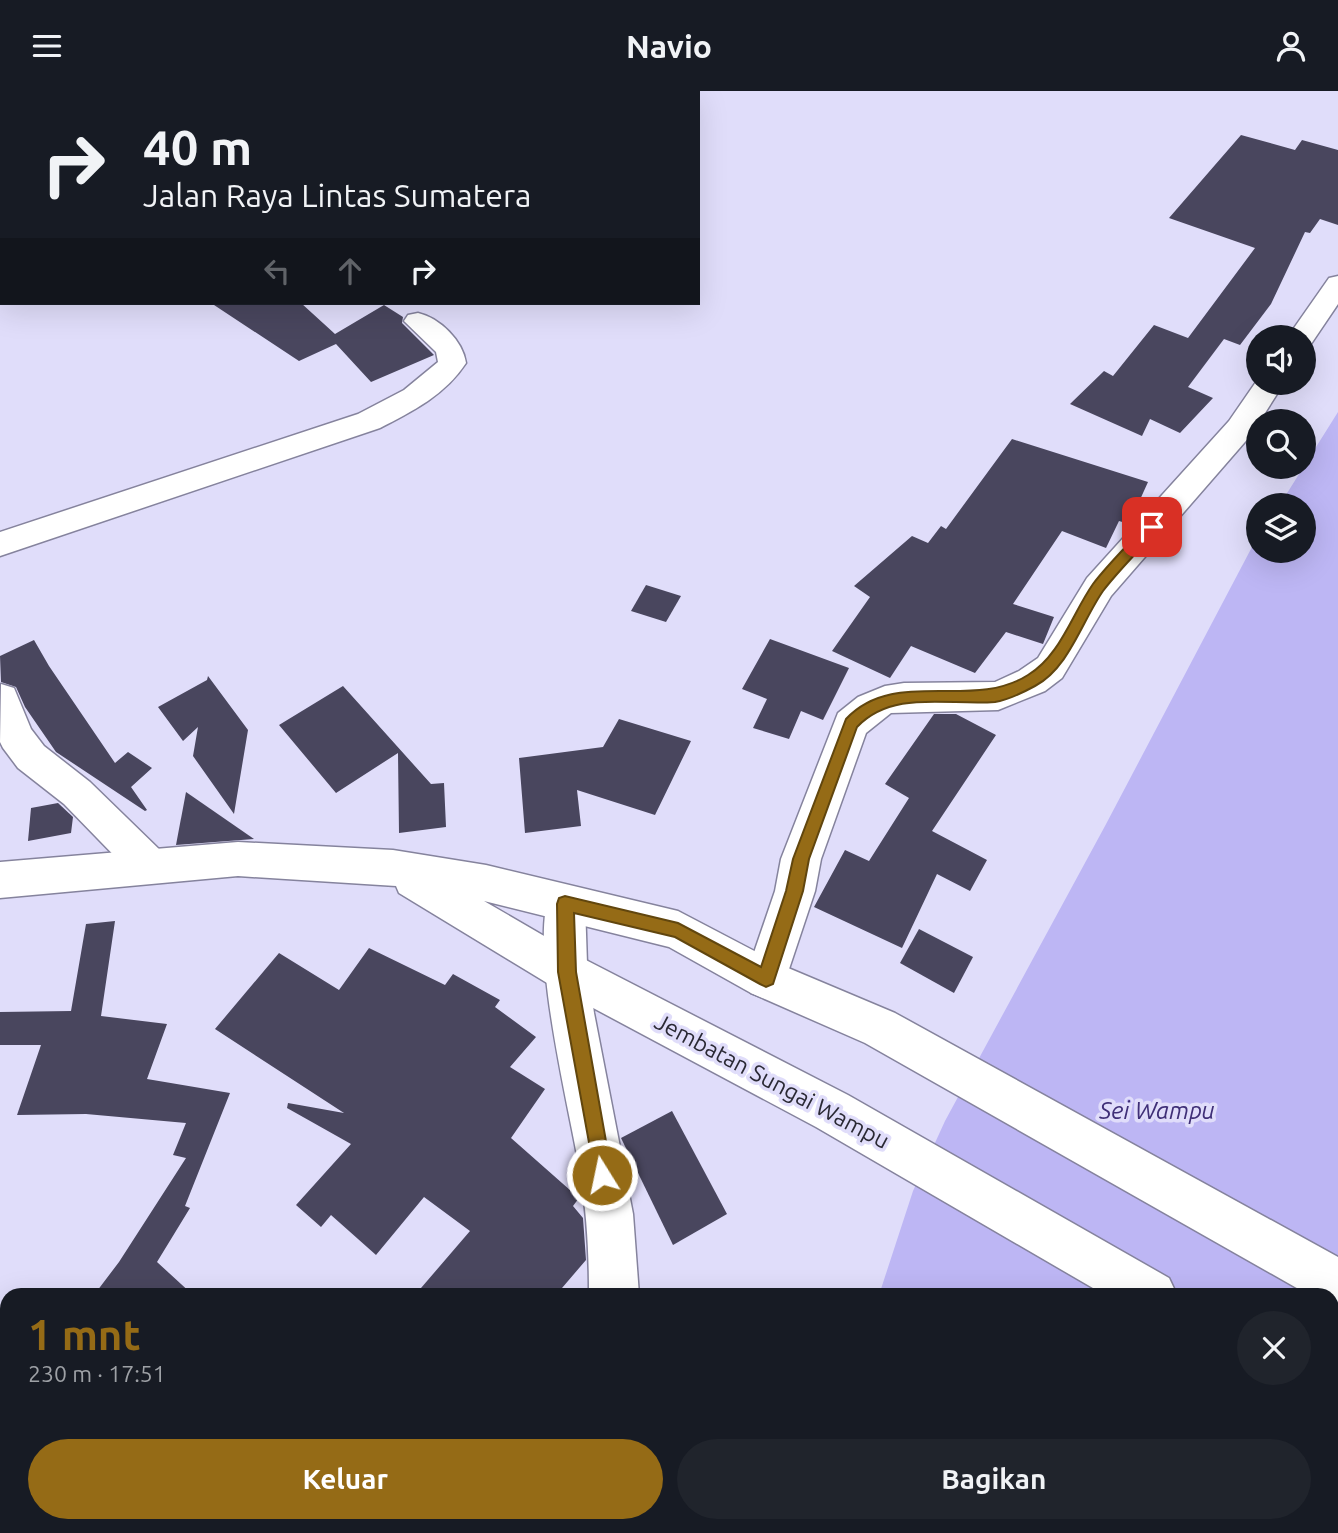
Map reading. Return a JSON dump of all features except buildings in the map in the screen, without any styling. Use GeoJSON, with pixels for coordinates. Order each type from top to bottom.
{"type":"FeatureCollection","features":[{"type":"Feature","properties":{"kind":"main road"},"geometry":{"type":"LineString","coordinates":[[1310,325],[1338,284]]}},
{"type":"Feature","properties":{"kind":"main road"},"geometry":{"type":"LineString","coordinates":[[0,544],[369,421],[392,410],[440,377],[452,363],[450,349],[418,321]]}},
{"type":"Feature","properties":{"kind":"main road"},"geometry":{"type":"LineString","coordinates":[[766,979],[795,891],[801,859],[851,724],[859,715],[885,700],[904,697],[998,696],[1032,681],[1050,668],[1099,587],[1240,428],[1262,395]]}},
{"type":"Feature","properties":{"kind":"main road"},"geometry":{"type":"LineString","coordinates":[[1,698],[16,737],[31,757],[77,793],[148,865]]}},
{"type":"Feature","properties":{"kind":"main road"},"geometry":{"type":"LineString","coordinates":[[0,880],[238,859],[393,868],[486,883],[678,930],[766,979],[880,1028],[1338,1284]]}},
{"type":"Feature","properties":{"kind":"main road","name":"Jembatan Sungai Wampu"},"geometry":{"type":"LineString","coordinates":[[393,868],[567,972],[832,1111],[1140,1288]]}},
{"type":"Feature","properties":{"kind":"main road"},"geometry":{"type":"LineString","coordinates":[[565,904],[567,972],[615,1260],[614,1288]]}},
{"type":"Feature","properties":{"kind":"water","name":"Sei Wampu"},"geometry":{"type":"Polygon","coordinates":[[[1338,412],[1338,1288],[881,1288],[913,1191],[945,1121],[1246,558],[1246,563],[1316,563],[1316,493],[1287,493],[1296,479],[1316,479],[1316,447],[1338,412]]]}},
{"type":"Feature","properties":{"kind":"route"},"geometry":{"type":"LineString","coordinates":[[602,1175],[567,972],[565,904],[678,930],[766,979],[795,891],[801,859],[851,724],[859,715],[885,700],[904,697],[998,696],[1032,681],[1050,668],[1099,587],[1152,527]]}}]}
